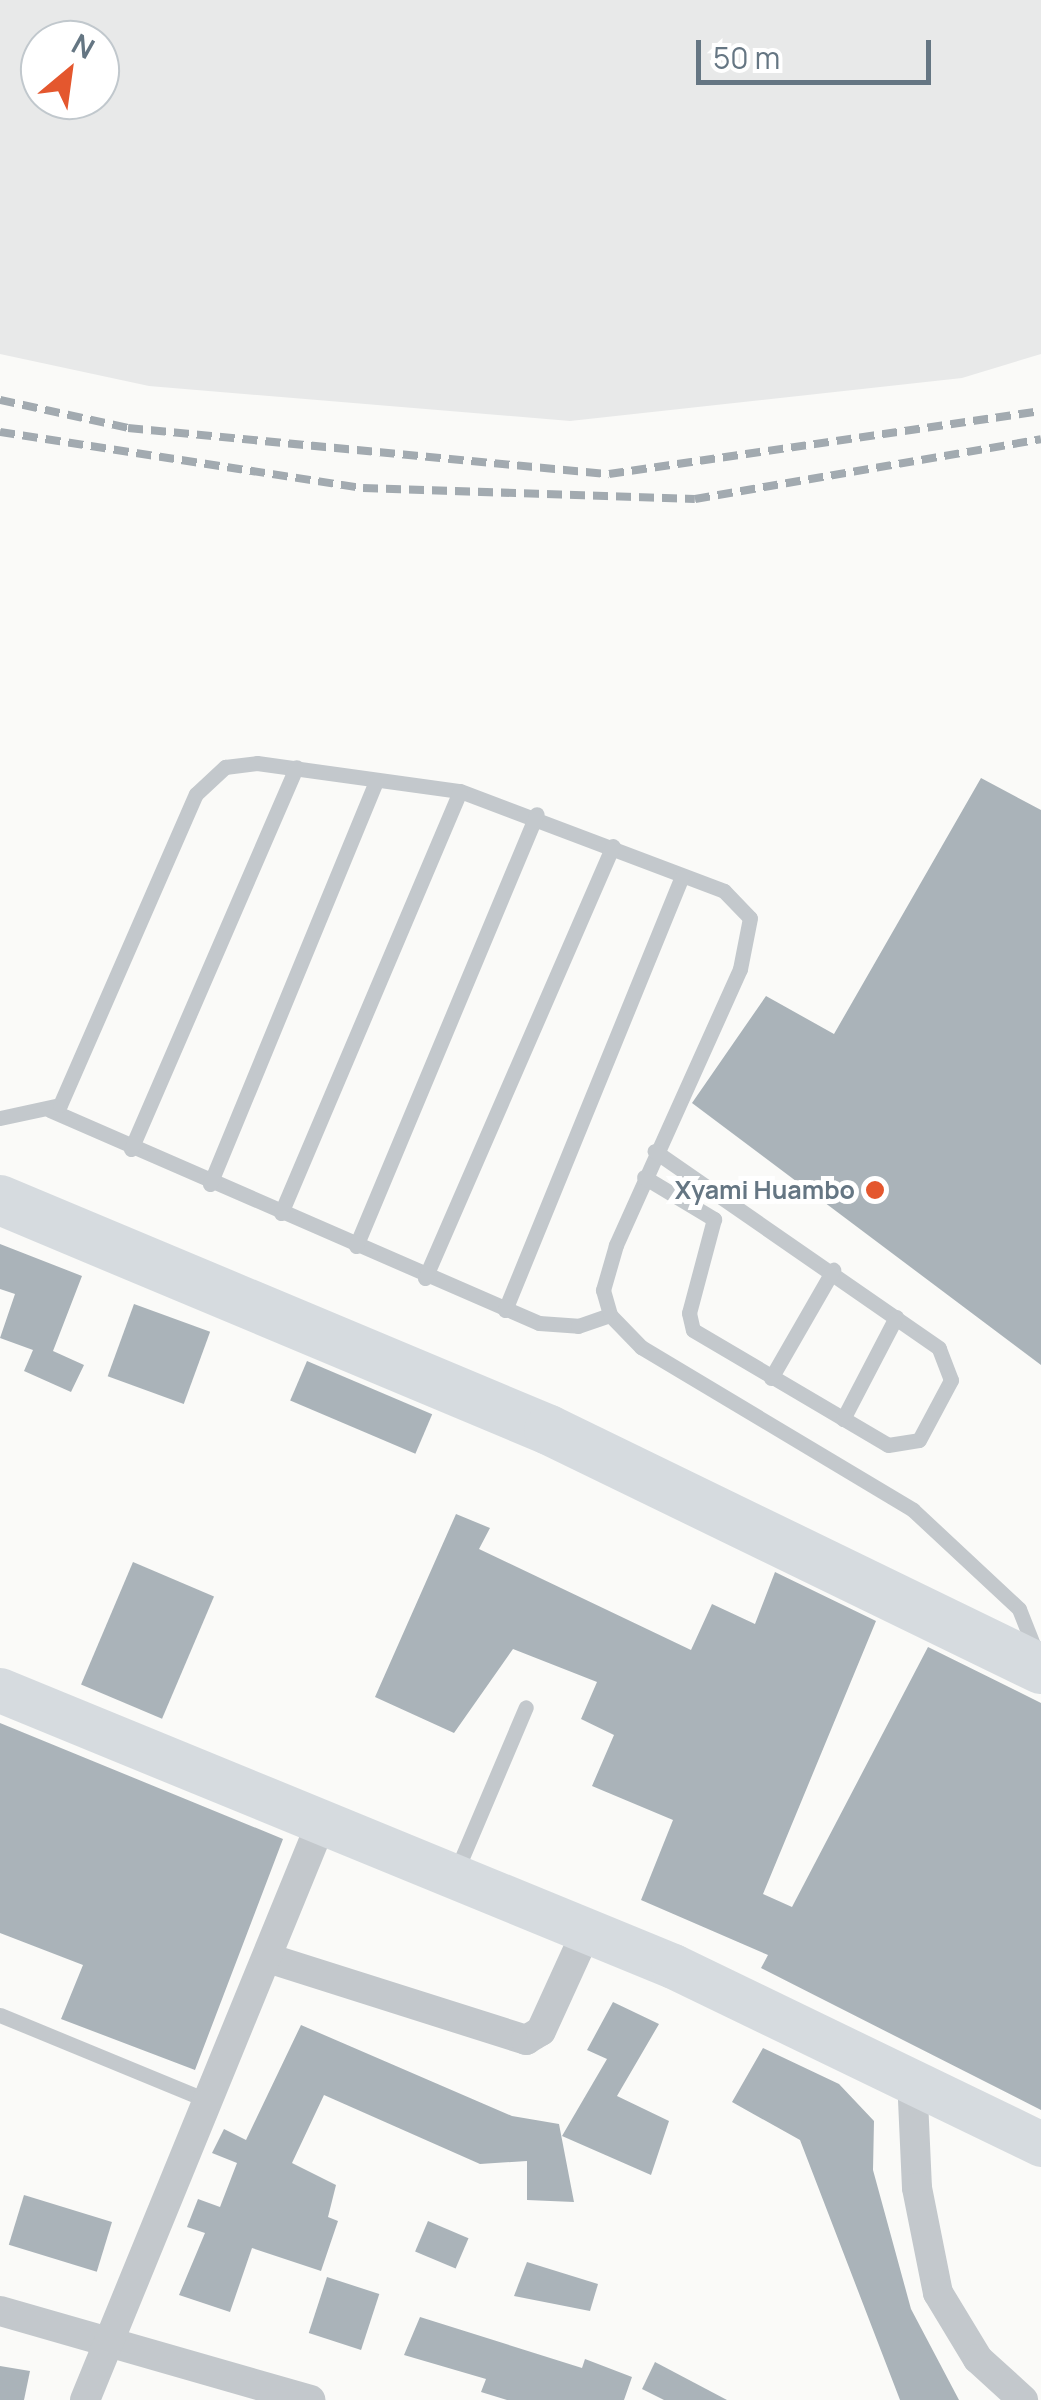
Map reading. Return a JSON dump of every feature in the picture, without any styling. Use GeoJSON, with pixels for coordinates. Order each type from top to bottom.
{"type":"FeatureCollection","features":[{"type":"Feature","properties":{"kind":"main road"},"geometry":{"type":"LineString","coordinates":[[0,1200],[549,1430],[1041,1667]]}},
{"type":"Feature","properties":{"kind":"street"},"geometry":{"type":"LineString","coordinates":[[0,1690],[320,1826],[587,1930],[912,2078],[1041,2144]]}},
{"type":"Feature","properties":{"kind":"street"},"geometry":{"type":"LineString","coordinates":[[85,2400],[271,1960],[320,1826]]}},
{"type":"Feature","properties":{"kind":"street"},"geometry":{"type":"LineString","coordinates":[[271,1960],[526,2040],[540,2031],[587,1930]]}},
{"type":"Feature","properties":{"kind":"street"},"geometry":{"type":"LineString","coordinates":[[912,2078],[917,2188],[938,2293],[978,2359],[1023,2400]]}},
{"type":"Feature","properties":{"kind":"street"},"geometry":{"type":"LineString","coordinates":[[0,2311],[310,2400]]}},
{"type":"Feature","properties":{"kind":"lane"},"geometry":{"type":"LineString","coordinates":[[50,1110],[86,1057],[207,778],[257,763],[460,791],[537,814],[682,877],[724,891],[750,918],[740,969],[644,1177],[602,1290],[610,1315],[641,1347],[913,1510],[1019,1609],[1041,1667]]}},
{"type":"Feature","properties":{"kind":"lane"},"geometry":{"type":"LineString","coordinates":[[131,1149],[296,767]]}},
{"type":"Feature","properties":{"kind":"lane"},"geometry":{"type":"LineString","coordinates":[[210,1184],[376,782]]}},
{"type":"Feature","properties":{"kind":"lane"},"geometry":{"type":"LineString","coordinates":[[281,1213],[460,791]]}},
{"type":"Feature","properties":{"kind":"lane"},"geometry":{"type":"LineString","coordinates":[[356,1246],[537,814]]}},
{"type":"Feature","properties":{"kind":"lane"},"geometry":{"type":"LineString","coordinates":[[424,1278],[613,846]]}},
{"type":"Feature","properties":{"kind":"lane"},"geometry":{"type":"LineString","coordinates":[[505,1310],[682,877]]}},
{"type":"Feature","properties":{"kind":"lane"},"geometry":{"type":"LineString","coordinates":[[0,1118],[50,1110],[210,1184],[505,1310],[578,1326],[610,1315]]}},
{"type":"Feature","properties":{"kind":"lane"},"geometry":{"type":"LineString","coordinates":[[644,1177],[714,1218],[689,1313],[693,1330],[844,1419],[908,1447],[951,1380],[939,1348],[832,1270],[655,1151]]}},
{"type":"Feature","properties":{"kind":"lane"},"geometry":{"type":"LineString","coordinates":[[772,1378],[832,1270]]}},
{"type":"Feature","properties":{"kind":"lane"},"geometry":{"type":"LineString","coordinates":[[844,1419],[896,1317]]}},
{"type":"Feature","properties":{"kind":"lane"},"geometry":{"type":"LineString","coordinates":[[453,1878],[526,1707]]}},
{"type":"Feature","properties":{"kind":"lane"},"geometry":{"type":"LineString","coordinates":[[0,2015],[210,2102]]}},
{"type":"Feature","properties":{"kind":"shaded area"},"geometry":{"type":"Polygon","coordinates":[[[0,0],[1041,0],[1041,354],[962,378],[570,421],[149,386],[0,354],[0,0]]]}},
{"type":"Feature","properties":{"kind":"building"},"geometry":{"type":"Polygon","coordinates":[[[981,778],[1041,810],[1041,1365],[692,1103],[766,996],[834,1034],[981,778]]]}},
{"type":"Feature","properties":{"kind":"building"},"geometry":{"type":"Polygon","coordinates":[[[0,1244],[82,1276],[53,1351],[84,1365],[71,1392],[24,1371],[33,1350],[0,1338],[15,1294],[0,1289],[0,1244]]]}},
{"type":"Feature","properties":{"kind":"building"},"geometry":{"type":"Polygon","coordinates":[[[134,1304],[210,1332],[184,1404],[108,1376],[134,1304]]]}},
{"type":"Feature","properties":{"kind":"building"},"geometry":{"type":"Polygon","coordinates":[[[307,1361],[432,1414],[415,1454],[290,1401],[307,1361]]]}},
{"type":"Feature","properties":{"kind":"building"},"geometry":{"type":"Polygon","coordinates":[[[456,1514],[490,1528],[479,1549],[691,1650],[712,1604],[755,1624],[775,1572],[876,1621],[763,1894],[792,1907],[928,1647],[1041,1703],[1041,2110],[761,1968],[768,1955],[641,1900],[673,1820],[592,1786],[614,1735],[581,1719],[597,1682],[513,1649],[454,1733],[375,1697],[456,1514]]]}},
{"type":"Feature","properties":{"kind":"building"},"geometry":{"type":"Polygon","coordinates":[[[133,1562],[214,1596],[162,1719],[81,1684],[133,1562]]]}},
{"type":"Feature","properties":{"kind":"building"},"geometry":{"type":"Polygon","coordinates":[[[0,1723],[283,1839],[195,2070],[61,2019],[83,1965],[0,1933],[0,1723]]]}},
{"type":"Feature","properties":{"kind":"building"},"geometry":{"type":"Polygon","coordinates":[[[613,2002],[659,2024],[617,2096],[669,2121],[651,2175],[562,2136],[607,2059],[587,2050],[613,2002]]]}},
{"type":"Feature","properties":{"kind":"building"},"geometry":{"type":"Polygon","coordinates":[[[301,2025],[512,2116],[559,2124],[574,2202],[527,2200],[527,2161],[480,2164],[324,2095],[292,2163],[336,2185],[328,2217],[338,2221],[321,2271],[252,2248],[230,2312],[179,2295],[205,2233],[187,2227],[198,2199],[220,2207],[237,2163],[212,2153],[224,2129],[246,2140],[301,2025]]]}},
{"type":"Feature","properties":{"kind":"building"},"geometry":{"type":"Polygon","coordinates":[[[763,2048],[839,2084],[874,2121],[873,2170],[911,2309],[959,2400],[900,2400],[800,2140],[732,2102],[763,2048]]]}},
{"type":"Feature","properties":{"kind":"building"},"geometry":{"type":"Polygon","coordinates":[[[24,2195],[112,2222],[97,2272],[9,2245],[24,2195]]]}},
{"type":"Feature","properties":{"kind":"building"},"geometry":{"type":"Polygon","coordinates":[[[428,2221],[469,2238],[456,2269],[415,2251],[428,2221]]]}},
{"type":"Feature","properties":{"kind":"building"},"geometry":{"type":"Polygon","coordinates":[[[527,2262],[598,2284],[590,2311],[514,2296],[527,2262]]]}},
{"type":"Feature","properties":{"kind":"building"},"geometry":{"type":"Polygon","coordinates":[[[327,2277],[379,2294],[361,2350],[309,2333],[327,2277]]]}},
{"type":"Feature","properties":{"kind":"building"},"geometry":{"type":"Polygon","coordinates":[[[420,2317],[582,2368],[585,2359],[632,2377],[624,2400],[507,2400],[481,2392],[486,2379],[404,2355],[420,2317]]]}},
{"type":"Feature","properties":{"kind":"building"},"geometry":{"type":"Polygon","coordinates":[[[655,2362],[727,2400],[664,2400],[642,2389],[655,2362]]]}},
{"type":"Feature","properties":{"kind":"building"},"geometry":{"type":"Polygon","coordinates":[[[0,2366],[30,2371],[24,2400],[0,2400],[0,2366]]]}},
{"type":"Feature","properties":{"kind":"railway"},"geometry":{"type":"LineString","coordinates":[[0,400],[128,428],[609,474],[1041,411]]}},
{"type":"Feature","properties":{"kind":"railway"},"geometry":{"type":"LineString","coordinates":[[0,432],[363,488],[695,499],[1041,439]]}},
{"type":"Feature","properties":{"kind":"place","name":"Xyami Huambo"},"geometry":{"type":"Point","coordinates":[875,1190]}}]}
